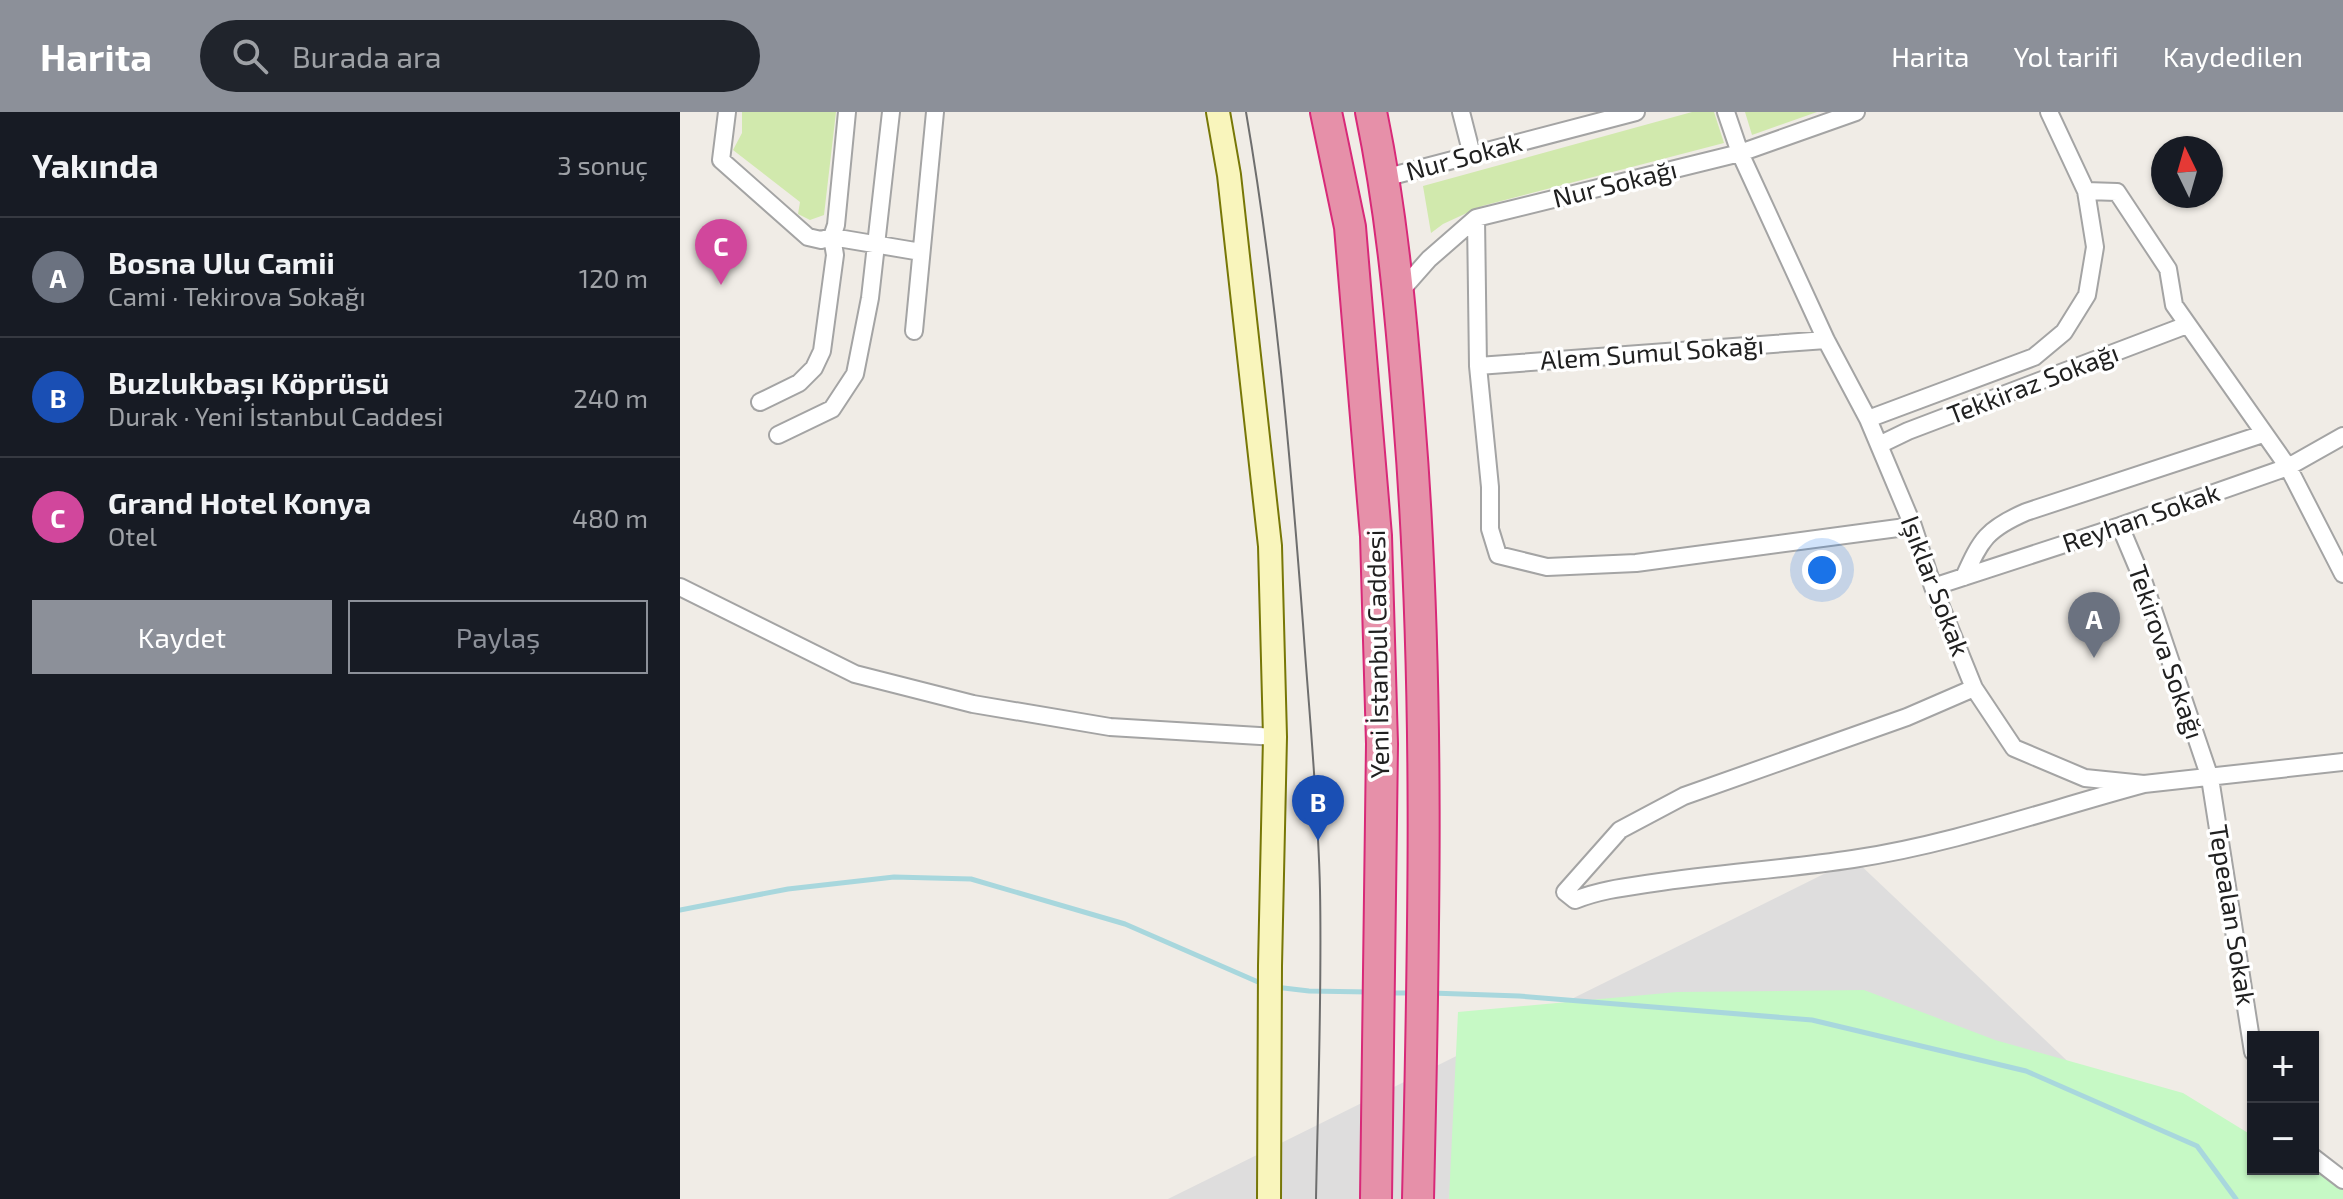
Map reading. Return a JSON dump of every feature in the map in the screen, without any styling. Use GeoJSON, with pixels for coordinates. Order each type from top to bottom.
{"type":"FeatureCollection","features":[{"type":"Feature","properties":{"kind":"highway","name":"Yeni İstanbul Caddesi"},"geometry":{"type":"LineString","coordinates":[[1326,112],[1350,227],[1376,536],[1382,730],[1376,1199]]}},
{"type":"Feature","properties":{"kind":"highway","name":"Yeni İstanbul Caddesi"},"geometry":{"type":"LineString","coordinates":[[1371,112],[1384,178],[1399,294],[1417,525],[1423,746],[1418,1199]]}},
{"type":"Feature","properties":{"kind":"street"},"geometry":{"type":"LineString","coordinates":[[727,112],[721,160],[808,237],[821,240],[832,237],[921,252]]}},
{"type":"Feature","properties":{"kind":"street"},"geometry":{"type":"LineString","coordinates":[[760,402],[799,383],[814,368],[822,351],[835,255],[832,237],[840,201],[847,112]]}},
{"type":"Feature","properties":{"kind":"street"},"geometry":{"type":"LineString","coordinates":[[778,435],[832,409],[855,374],[870,298],[891,112]]}},
{"type":"Feature","properties":{"kind":"street"},"geometry":{"type":"LineString","coordinates":[[914,331],[935,112]]}},
{"type":"Feature","properties":{"kind":"street"},"geometry":{"type":"LineString","coordinates":[[1218,112],[1229,175],[1270,546],[1275,737],[1269,1199]]}},
{"type":"Feature","properties":{"kind":"street"},"geometry":{"type":"LineString","coordinates":[[1461,112],[1472,155]]}},
{"type":"Feature","properties":{"kind":"street","name":"Nur Sokak"},"geometry":{"type":"LineString","coordinates":[[1384,178],[1636,112]]}},
{"type":"Feature","properties":{"kind":"street","name":"Işıklar Sokak"},"geometry":{"type":"LineString","coordinates":[[1726,112],[1740,153],[1826,340],[1868,419],[1913,526],[1933,587],[1974,688],[2014,748],[2085,778],[2144,784],[2343,762]]}},
{"type":"Feature","properties":{"kind":"street","name":"Nur Sokağı"},"geometry":{"type":"LineString","coordinates":[[1399,294],[1429,259],[1476,218],[1740,153],[1856,112]]}},
{"type":"Feature","properties":{"kind":"street"},"geometry":{"type":"LineString","coordinates":[[1868,419],[2034,357],[2064,332],[2087,295],[2095,247],[2086,191],[2049,112]]}},
{"type":"Feature","properties":{"kind":"street"},"geometry":{"type":"LineString","coordinates":[[2086,191],[2117,192],[2168,269],[2174,305],[2288,467],[2343,574]]}},
{"type":"Feature","properties":{"kind":"street"},"geometry":{"type":"LineString","coordinates":[[1476,218],[1478,366],[1490,487],[1490,529],[1498,555],[1547,567],[1636,563],[1913,526]]}},
{"type":"Feature","properties":{"kind":"street","name":"Tekkiraz Sokağı"},"geometry":{"type":"LineString","coordinates":[[1879,445],[1908,431],[2187,325]]}},
{"type":"Feature","properties":{"kind":"street","name":"Alem Sumul Sokağı"},"geometry":{"type":"LineString","coordinates":[[1478,366],[1826,340]]}},
{"type":"Feature","properties":{"kind":"street"},"geometry":{"type":"LineString","coordinates":[[1964,577],[1979,544],[2001,523],[2263,434]]}},
{"type":"Feature","properties":{"kind":"street","name":"Reyhan Sokak"},"geometry":{"type":"LineString","coordinates":[[1933,587],[2288,467],[2343,436]]}},
{"type":"Feature","properties":{"kind":"street","name":"Tekirova Sokağı"},"geometry":{"type":"LineString","coordinates":[[2120,526],[2144,583],[2210,778]]}},
{"type":"Feature","properties":{"kind":"street"},"geometry":{"type":"LineString","coordinates":[[680,587],[855,674],[973,704],[1110,727],[1275,737]]}},
{"type":"Feature","properties":{"kind":"street"},"geometry":{"type":"LineString","coordinates":[[1974,688],[1907,717],[1684,796],[1620,830],[1565,892],[1575,900],[1594,892],[1665,881],[1893,852],[1997,828],[2052,809],[2144,784]]}},
{"type":"Feature","properties":{"kind":"street","name":"Tepealan Sokak"},"geometry":{"type":"LineString","coordinates":[[2210,778],[2250,1031]]}},
{"type":"Feature","properties":{"kind":"street"},"geometry":{"type":"LineString","coordinates":[[2319,1162],[2343,1180]]}},
{"type":"Feature","properties":{"kind":"shaded area"},"geometry":{"type":"Polygon","coordinates":[[[1854,859],[2213,1199],[1168,1199],[1854,859]]]}},
{"type":"Feature","properties":{"kind":"green space"},"geometry":{"type":"Polygon","coordinates":[[[742,112],[836,112],[824,215],[810,220],[798,214],[800,202],[733,150],[742,133],[742,112]]]}},
{"type":"Feature","properties":{"kind":"green space"},"geometry":{"type":"Polygon","coordinates":[[[1692,112],[1714,112],[1724,143],[1482,206],[1431,233],[1423,186],[1692,112]]]}},
{"type":"Feature","properties":{"kind":"green space"},"geometry":{"type":"Polygon","coordinates":[[[1745,112],[1817,112],[1752,135],[1745,112]]]}},
{"type":"Feature","properties":{"kind":"green space"},"geometry":{"type":"Polygon","coordinates":[[[1864,990],[1995,1040],[2183,1093],[2247,1132],[2247,1175],[2319,1173],[2343,1186],[2343,1199],[1449,1199],[1458,1012],[1677,992],[1864,990]]]}},
{"type":"Feature","properties":{"kind":"waterway"},"geometry":{"type":"LineString","coordinates":[[680,910],[788,889],[894,877],[971,879],[1125,924],[1265,985]]}},
{"type":"Feature","properties":{"kind":"waterway"},"geometry":{"type":"LineString","coordinates":[[1275,987],[1369,992]]}},
{"type":"Feature","properties":{"kind":"waterway"},"geometry":{"type":"LineString","coordinates":[[1387,993],[1413,993]]}},
{"type":"Feature","properties":{"kind":"waterway"},"geometry":{"type":"LineString","coordinates":[[1431,993],[1519,996],[1812,1020],[2026,1071],[2197,1146],[2236,1199]]}},
{"type":"Feature","properties":{"kind":"tram line"},"geometry":{"type":"LineString","coordinates":[[1246,112],[1280,367],[1315,790],[1320,929],[1316,1199]]}},
{"type":"Feature","properties":{"kind":"place","name":"Grand Hotel Konya"},"geometry":{"type":"Point","coordinates":[721,285]}},
{"type":"Feature","properties":{"kind":"place","name":"Bosna Ulu Camii"},"geometry":{"type":"Point","coordinates":[2094,658]}},
{"type":"Feature","properties":{"kind":"place","name":"Buzlukbaşı Köprüsü"},"geometry":{"type":"Point","coordinates":[1318,841]}}]}
